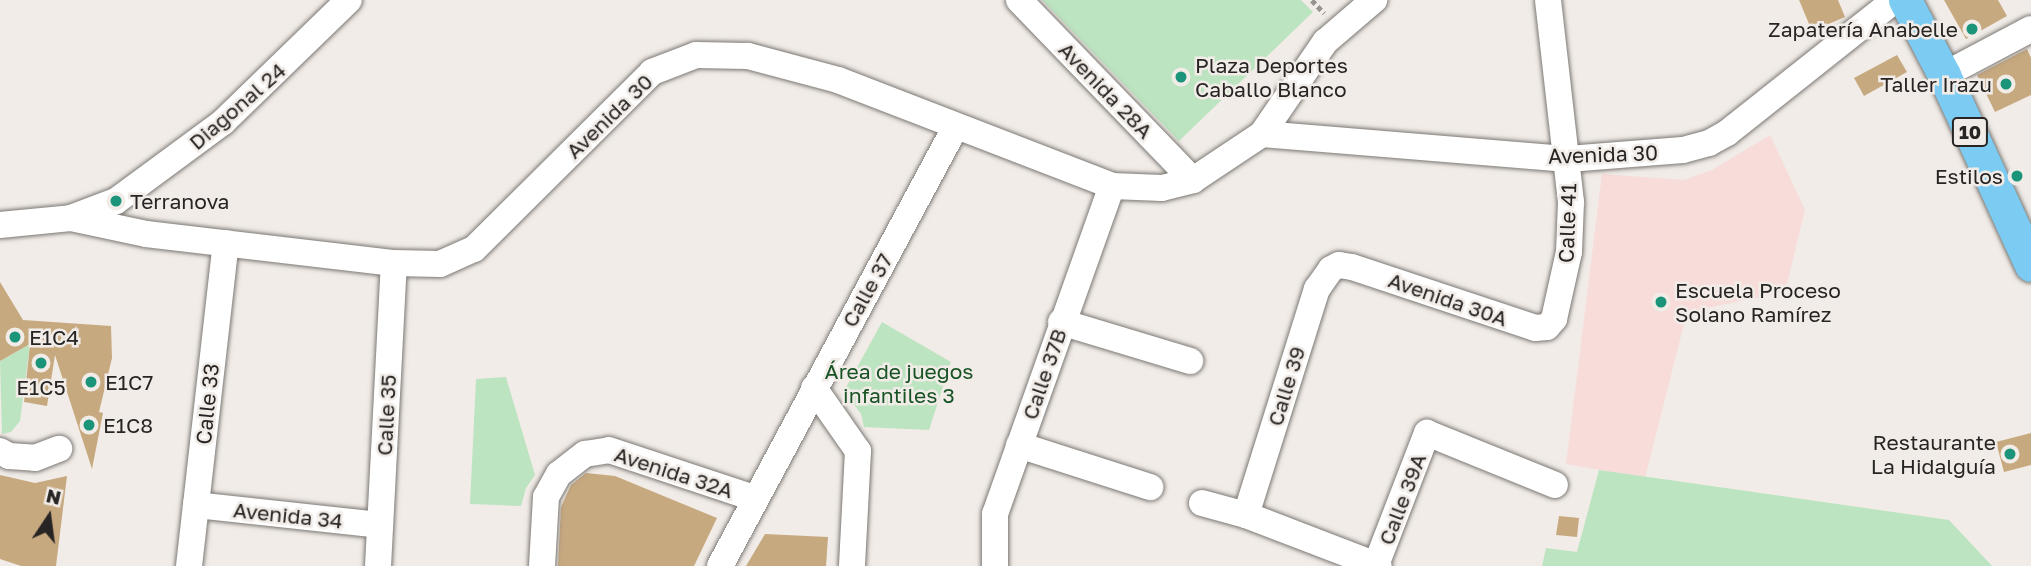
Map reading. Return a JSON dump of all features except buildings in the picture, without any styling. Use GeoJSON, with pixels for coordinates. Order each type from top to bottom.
{"type":"FeatureCollection","features":[{"type":"Feature","properties":{"kind":"main road","name":"10"},"geometry":{"type":"LineString","coordinates":[[1905,0],[1944,75],[2031,265]]}},
{"type":"Feature","properties":{"kind":"street","name":"Diagonal 24"},"geometry":{"type":"LineString","coordinates":[[71,218],[116,201],[223,122],[349,0]]}},
{"type":"Feature","properties":{"kind":"street","name":"Avenida 28A"},"geometry":{"type":"LineString","coordinates":[[1019,0],[1193,180]]}},
{"type":"Feature","properties":{"kind":"street"},"geometry":{"type":"LineString","coordinates":[[1262,134],[1325,42],[1374,0]]}},
{"type":"Feature","properties":{"kind":"street","name":"Calle 41"},"geometry":{"type":"LineString","coordinates":[[1548,0],[1568,159],[1569,252],[1554,320]]}},
{"type":"Feature","properties":{"kind":"street","name":"Avenida 30"},"geometry":{"type":"LineString","coordinates":[[71,218],[146,234],[394,263],[440,264],[474,249],[652,72],[696,55],[748,56],[838,80],[1112,186],[1162,188],[1193,180],[1262,134],[1568,159],[1683,150],[1709,143],[1727,133],[1895,0]]}},
{"type":"Feature","properties":{"kind":"street"},"geometry":{"type":"LineString","coordinates":[[1944,75],[2031,29]]}},
{"type":"Feature","properties":{"kind":"street","name":"Calle 37"},"geometry":{"type":"LineString","coordinates":[[720,566],[754,498],[956,126]]}},
{"type":"Feature","properties":{"kind":"street","name":"Calle 37B"},"geometry":{"type":"LineString","coordinates":[[995,566],[995,514],[1061,322],[1112,186]]}},
{"type":"Feature","properties":{"kind":"street"},"geometry":{"type":"LineString","coordinates":[[0,225],[71,218]]}},
{"type":"Feature","properties":{"kind":"street","name":"Calle 33"},"geometry":{"type":"LineString","coordinates":[[189,566],[226,243]]}},
{"type":"Feature","properties":{"kind":"street","name":"Calle 35"},"geometry":{"type":"LineString","coordinates":[[378,566],[394,263]]}},
{"type":"Feature","properties":{"kind":"street","name":"Avenida 30A"},"geometry":{"type":"LineString","coordinates":[[1339,265],[1535,328],[1547,327],[1554,320]]}},
{"type":"Feature","properties":{"kind":"street","name":"Calle 39"},"geometry":{"type":"LineString","coordinates":[[1246,515],[1317,289],[1323,277],[1339,265]]}},
{"type":"Feature","properties":{"kind":"street"},"geometry":{"type":"LineString","coordinates":[[1061,322],[1189,361]]}},
{"type":"Feature","properties":{"kind":"street"},"geometry":{"type":"LineString","coordinates":[[814,388],[858,450],[852,566]]}},
{"type":"Feature","properties":{"kind":"street","name":"Calle 39A"},"geometry":{"type":"LineString","coordinates":[[1378,565],[1427,433],[1555,485]]}},
{"type":"Feature","properties":{"kind":"street"},"geometry":{"type":"LineString","coordinates":[[1019,446],[1150,487]]}},
{"type":"Feature","properties":{"kind":"street"},"geometry":{"type":"LineString","coordinates":[[0,451],[9,456],[35,457],[59,449]]}},
{"type":"Feature","properties":{"kind":"street","name":"Avenida 32A"},"geometry":{"type":"LineString","coordinates":[[542,566],[546,497],[559,474],[586,454],[609,450],[754,498]]}},
{"type":"Feature","properties":{"kind":"street"},"geometry":{"type":"LineString","coordinates":[[1202,503],[1246,515],[1378,565]]}},
{"type":"Feature","properties":{"kind":"street","name":"Avenida 34"},"geometry":{"type":"LineString","coordinates":[[196,505],[380,525]]}},
{"type":"Feature","properties":{"kind":"shaded area","name":"Escuela Proceso Solano Ramírez"},"geometry":{"type":"Polygon","coordinates":[[[1770,135],[1805,210],[1785,292],[1687,312],[1645,478],[1566,464],[1602,174],[1684,180],[1712,170],[1770,135]]]}},
{"type":"Feature","properties":{"kind":"green space","name":"Plaza Deportes Caballo Blanco"},"geometry":{"type":"Polygon","coordinates":[[[1042,0],[1301,0],[1313,12],[1179,141],[1042,0]]]}},
{"type":"Feature","properties":{"kind":"green space","name":"Área de juegos infantiles 3"},"geometry":{"type":"Polygon","coordinates":[[[882,322],[951,362],[929,430],[864,427],[861,414],[844,391],[882,322]]]}},
{"type":"Feature","properties":{"kind":"green space"},"geometry":{"type":"Polygon","coordinates":[[[30,344],[20,421],[11,432],[2,434],[0,361],[30,344]]]}},
{"type":"Feature","properties":{"kind":"green space"},"geometry":{"type":"Polygon","coordinates":[[[506,377],[535,475],[526,488],[521,506],[470,504],[476,379],[506,377]]]}},
{"type":"Feature","properties":{"kind":"green space"},"geometry":{"type":"Polygon","coordinates":[[[1599,470],[1949,520],[1992,566],[1542,566],[1546,548],[1577,552],[1599,470]]]}},
{"type":"Feature","properties":{"kind":"place","name":"Zapatería Anabelle"},"geometry":{"type":"Point","coordinates":[1972,29]}},
{"type":"Feature","properties":{"kind":"place","name":"Plaza Deportes Caballo Blanco"},"geometry":{"type":"Point","coordinates":[1181,77]}},
{"type":"Feature","properties":{"kind":"place","name":"Taller Irazu"},"geometry":{"type":"Point","coordinates":[2006,84]}},
{"type":"Feature","properties":{"kind":"place","name":"Estilos"},"geometry":{"type":"Point","coordinates":[2017,176]}},
{"type":"Feature","properties":{"kind":"place","name":"Terranova"},"geometry":{"type":"Point","coordinates":[116,201]}},
{"type":"Feature","properties":{"kind":"place","name":"Escuela Proceso Solano Ramírez"},"geometry":{"type":"Point","coordinates":[1661,302]}},
{"type":"Feature","properties":{"kind":"place","name":"E1C4"},"geometry":{"type":"Point","coordinates":[15,337]}},
{"type":"Feature","properties":{"kind":"place","name":"E1C5"},"geometry":{"type":"Point","coordinates":[41,363]}},
{"type":"Feature","properties":{"kind":"place","name":"E1C7"},"geometry":{"type":"Point","coordinates":[91,382]}},
{"type":"Feature","properties":{"kind":"place","name":"E1C8"},"geometry":{"type":"Point","coordinates":[89,425]}},
{"type":"Feature","properties":{"kind":"place","name":"Restaurante La Hidalguía"},"geometry":{"type":"Point","coordinates":[2010,454]}}]}
